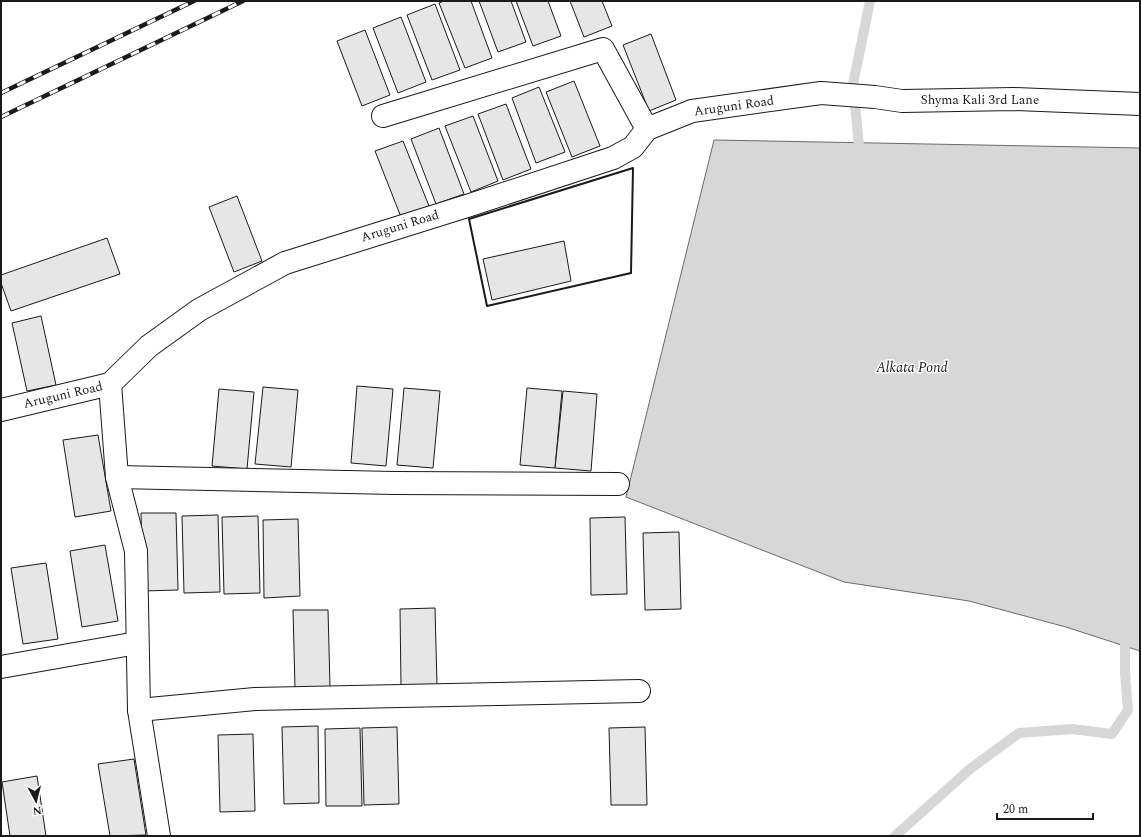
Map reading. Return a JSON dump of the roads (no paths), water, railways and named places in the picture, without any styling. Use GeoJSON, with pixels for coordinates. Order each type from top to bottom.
{"type":"FeatureCollection","features":[{"type":"Feature","properties":{"kind":"street"},"geometry":{"type":"LineString","coordinates":[[383,116],[603,49],[647,129]]}},
{"type":"Feature","properties":{"kind":"street","name":"Shyma Kali 3rd Lane"},"geometry":{"type":"LineString","coordinates":[[821,93],[875,97],[902,101],[1014,99],[1140,104]]}},
{"type":"Feature","properties":{"kind":"street","name":"Aruguni Road"},"geometry":{"type":"LineString","coordinates":[[1,410],[110,384],[149,346],[199,310],[285,263],[467,206],[613,158],[633,147],[647,129],[692,111],[821,93]]}},
{"type":"Feature","properties":{"kind":"street"},"geometry":{"type":"LineString","coordinates":[[110,384],[117,477],[136,551],[139,710],[159,836]]}},
{"type":"Feature","properties":{"kind":"street"},"geometry":{"type":"LineString","coordinates":[[117,477],[394,483],[618,484]]}},
{"type":"Feature","properties":{"kind":"street"},"geometry":{"type":"LineString","coordinates":[[1,667],[137,643]]}},
{"type":"Feature","properties":{"kind":"street"},"geometry":{"type":"LineString","coordinates":[[139,710],[255,699],[639,691]]}},
{"type":"Feature","properties":{"kind":"water","name":"Alkata Pond"},"geometry":{"type":"Polygon","coordinates":[[[714,140],[1140,148],[1140,651],[1066,627],[969,601],[844,582],[626,497],[714,140]]]}},
{"type":"Feature","properties":{"kind":"waterway"},"geometry":{"type":"LineString","coordinates":[[860,156],[853,84],[870,1]]}},
{"type":"Feature","properties":{"kind":"waterway"},"geometry":{"type":"LineString","coordinates":[[895,836],[970,769],[1019,733],[1072,729],[1112,734],[1128,710],[1125,673],[1125,634]]}},
{"type":"Feature","properties":{"kind":"railway"},"geometry":{"type":"LineString","coordinates":[[1,93],[194,1]]}},
{"type":"Feature","properties":{"kind":"railway"},"geometry":{"type":"LineString","coordinates":[[1,117],[243,1]]}}]}
